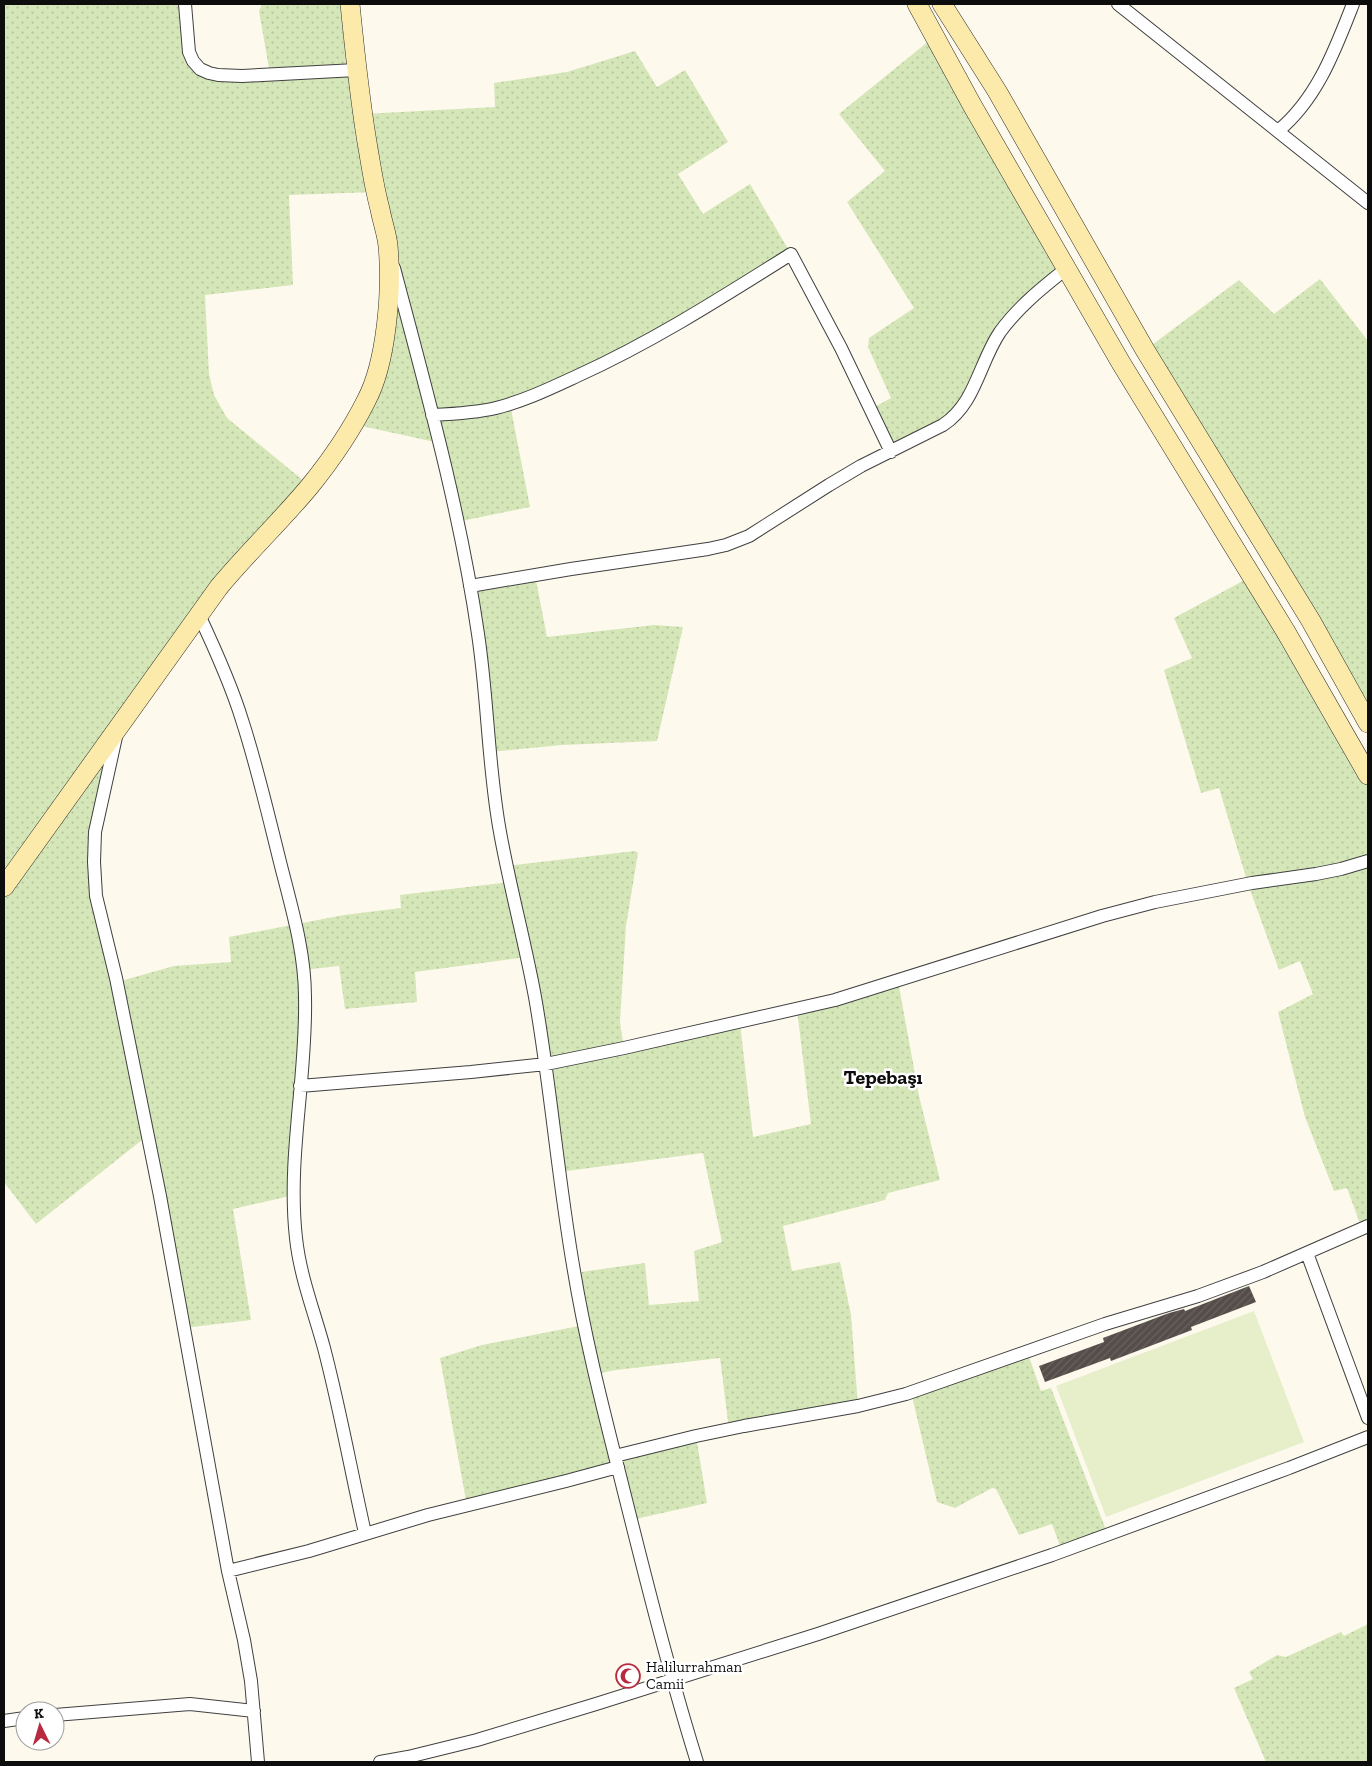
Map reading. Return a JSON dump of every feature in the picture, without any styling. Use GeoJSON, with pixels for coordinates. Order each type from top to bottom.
{"type":"FeatureCollection","features":[{"type":"Feature","properties":{"kind":"main road"},"geometry":{"type":"LineString","coordinates":[[5,881],[219,587],[310,486],[345,436],[367,400],[374,381],[386,325],[389,288],[388,245],[370,160],[356,70],[350,4]]}},
{"type":"Feature","properties":{"kind":"main road"},"geometry":{"type":"LineString","coordinates":[[917,4],[972,105],[1136,388],[1286,632],[1368,775]]}},
{"type":"Feature","properties":{"kind":"main road"},"geometry":{"type":"LineString","coordinates":[[942,4],[997,91],[1145,350],[1311,621],[1368,723]]}},
{"type":"Feature","properties":{"kind":"street"},"geometry":{"type":"LineString","coordinates":[[185,4],[189,52],[193,61],[200,69],[209,73],[242,76],[356,70]]}},
{"type":"Feature","properties":{"kind":"street"},"geometry":{"type":"LineString","coordinates":[[1118,4],[1368,203]]}},
{"type":"Feature","properties":{"kind":"street"},"geometry":{"type":"LineString","coordinates":[[1278,131],[1293,119],[1327,67],[1352,4]]}},
{"type":"Feature","properties":{"kind":"street"},"geometry":{"type":"LineString","coordinates":[[388,245],[447,478],[470,586],[484,674],[493,788],[499,831],[525,948],[546,1064],[574,1273],[595,1374],[672,1680],[697,1762]]}},
{"type":"Feature","properties":{"kind":"street"},"geometry":{"type":"LineString","coordinates":[[432,416],[496,408],[577,376],[669,329],[791,254],[841,348],[892,452]]}},
{"type":"Feature","properties":{"kind":"street"},"geometry":{"type":"LineString","coordinates":[[470,586],[726,545],[749,536],[829,485],[954,418],[968,399],[993,344],[1001,331],[1039,291],[1067,268]]}},
{"type":"Feature","properties":{"kind":"street"},"geometry":{"type":"LineString","coordinates":[[199,614],[242,719],[293,912],[302,960],[306,996],[294,1147],[295,1223],[298,1253],[304,1282],[324,1349],[365,1533]]}},
{"type":"Feature","properties":{"kind":"street"},"geometry":{"type":"LineString","coordinates":[[117,729],[96,832],[94,862],[96,896],[116,978],[160,1196],[228,1571],[245,1647],[251,1682],[258,1762]]}},
{"type":"Feature","properties":{"kind":"street"},"geometry":{"type":"LineString","coordinates":[[300,1086],[546,1064],[731,1025],[835,1000],[1102,916],[1155,902],[1325,872],[1368,860]]}},
{"type":"Feature","properties":{"kind":"street"},"geometry":{"type":"LineString","coordinates":[[228,1571],[293,1555],[617,1461],[696,1436],[858,1406],[906,1394],[1105,1324],[1198,1296],[1307,1254],[1368,1226]]}},
{"type":"Feature","properties":{"kind":"street"},"geometry":{"type":"LineString","coordinates":[[1307,1254],[1368,1418]]}},
{"type":"Feature","properties":{"kind":"street"},"geometry":{"type":"LineString","coordinates":[[380,1762],[476,1740],[809,1637],[1038,1560],[1255,1481],[1368,1437]]}},
{"type":"Feature","properties":{"kind":"street"},"geometry":{"type":"LineString","coordinates":[[65,1714],[190,1704],[254,1711]]}},
{"type":"Feature","properties":{"kind":"green space"},"geometry":{"type":"Polygon","coordinates":[[[4,4],[185,4],[188,42],[200,69],[270,74],[259,11],[262,4],[350,4],[363,114],[495,107],[494,83],[567,72],[635,51],[657,87],[685,70],[728,142],[678,174],[703,214],[750,184],[791,254],[716,301],[510,404],[530,507],[457,522],[439,443],[353,424],[386,325],[376,192],[289,195],[293,285],[205,295],[209,374],[214,395],[227,418],[310,486],[117,729],[94,862],[117,982],[174,966],[231,962],[229,937],[344,915],[401,908],[400,895],[510,882],[506,866],[635,851],[638,853],[626,926],[620,1022],[624,1048],[740,1023],[753,1137],[811,1124],[797,1010],[898,981],[919,1096],[940,1180],[888,1193],[885,1200],[783,1226],[792,1271],[840,1262],[851,1315],[858,1406],[729,1429],[720,1358],[596,1374],[615,1456],[696,1436],[707,1503],[631,1520],[618,1467],[467,1506],[440,1358],[482,1345],[584,1325],[574,1273],[645,1263],[649,1305],[699,1301],[694,1251],[722,1242],[703,1153],[559,1172],[527,957],[415,972],[417,1002],[345,1009],[339,966],[303,970],[294,1195],[233,1209],[251,1320],[184,1328],[147,1136],[36,1224],[4,1182],[4,4]]]}},
{"type":"Feature","properties":{"kind":"green space"},"geometry":{"type":"Polygon","coordinates":[[[935,36],[1067,268],[1011,319],[962,409],[891,452],[871,409],[891,398],[868,347],[869,338],[914,308],[847,202],[885,171],[839,114],[935,36]]]}},
{"type":"Feature","properties":{"kind":"green space"},"geometry":{"type":"Polygon","coordinates":[[[1320,279],[1368,341],[1368,723],[1145,350],[1239,280],[1274,314],[1320,279]]]}},
{"type":"Feature","properties":{"kind":"green space"},"geometry":{"type":"Polygon","coordinates":[[[535,575],[547,637],[654,625],[683,627],[657,741],[562,745],[490,752],[470,586],[535,575]]]}},
{"type":"Feature","properties":{"kind":"green space"},"geometry":{"type":"Polygon","coordinates":[[[1252,576],[1368,775],[1368,1226],[1362,1229],[1347,1188],[1334,1191],[1305,1117],[1278,1012],[1313,994],[1300,961],[1279,970],[1248,884],[1219,788],[1201,793],[1164,670],[1192,658],[1174,618],[1252,576]]]}},
{"type":"Feature","properties":{"kind":"green space"},"geometry":{"type":"Polygon","coordinates":[[[1254,1311],[1304,1442],[1106,1517],[1056,1386],[1254,1311]]]}},
{"type":"Feature","properties":{"kind":"green space"},"geometry":{"type":"Polygon","coordinates":[[[1027,1351],[1041,1391],[1051,1388],[1108,1535],[1062,1551],[1052,1524],[1019,1535],[996,1489],[992,1488],[955,1508],[937,1502],[911,1392],[1027,1351]]]}},
{"type":"Feature","properties":{"kind":"green space"},"geometry":{"type":"Polygon","coordinates":[[[1368,1624],[1368,1762],[1266,1762],[1234,1688],[1253,1679],[1249,1672],[1277,1655],[1286,1657],[1341,1632],[1344,1636],[1368,1624]]]}},
{"type":"Feature","properties":{"kind":"building"},"geometry":{"type":"Polygon","coordinates":[[[1249,1286],[1256,1302],[1191,1327],[1192,1330],[1111,1361],[1110,1358],[1045,1382],[1039,1366],[1104,1342],[1103,1338],[1169,1313],[1184,1309],[1185,1311],[1249,1286]]]}},
{"type":"Feature","properties":{"kind":"place","name":"Halilurrahman Camii"},"geometry":{"type":"Point","coordinates":[628,1676]}},
{"type":"Feature","properties":{"kind":"district","name":"Tepebaşı"},"geometry":{"type":"Point","coordinates":[883,1077]}}]}
